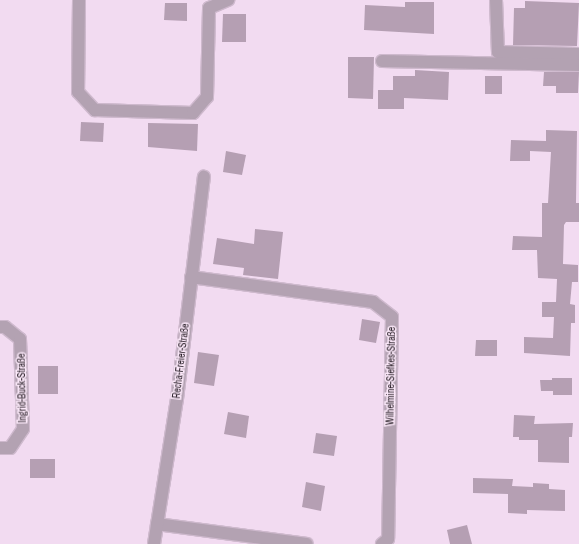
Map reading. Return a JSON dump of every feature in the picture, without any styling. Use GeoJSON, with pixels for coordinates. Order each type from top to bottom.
{"type":"FeatureCollection","features":[{"type":"Feature","properties":{"kind":"street"},"geometry":{"type":"LineString","coordinates":[[79,0],[78,92],[95,110],[193,113],[207,97],[209,8],[228,0]]}},
{"type":"Feature","properties":{"kind":"street"},"geometry":{"type":"LineString","coordinates":[[496,0],[498,52],[579,54]]}},
{"type":"Feature","properties":{"kind":"street"},"geometry":{"type":"LineString","coordinates":[[382,61],[579,65]]}},
{"type":"Feature","properties":{"kind":"street","name":"Recha-Freier-Straße"},"geometry":{"type":"LineString","coordinates":[[154,544],[177,399],[204,177]]}},
{"type":"Feature","properties":{"kind":"street","name":"Wilhelmine-Siefkes-Straße"},"geometry":{"type":"LineString","coordinates":[[191,277],[373,302],[392,317],[388,539],[382,544]]}},
{"type":"Feature","properties":{"kind":"street","name":"Ingrid-Buck-Straße"},"geometry":{"type":"LineString","coordinates":[[0,327],[5,327],[20,339],[23,430],[10,448],[0,448]]}},
{"type":"Feature","properties":{"kind":"street"},"geometry":{"type":"LineString","coordinates":[[157,524],[307,544]]}},
{"type":"Feature","properties":{"kind":"building"},"geometry":{"type":"Polygon","coordinates":[[[525,1],[579,3],[577,46],[513,45],[514,8],[525,8],[525,1]]]}},
{"type":"Feature","properties":{"kind":"building"},"geometry":{"type":"Polygon","coordinates":[[[405,2],[434,2],[434,34],[364,30],[365,5],[405,7],[405,2]]]}},
{"type":"Feature","properties":{"kind":"building"},"geometry":{"type":"Polygon","coordinates":[[[165,3],[187,3],[187,21],[164,20],[165,3]]]}},
{"type":"Feature","properties":{"kind":"building"},"geometry":{"type":"Polygon","coordinates":[[[223,14],[246,14],[246,42],[222,42],[223,14]]]}},
{"type":"Feature","properties":{"kind":"building"},"geometry":{"type":"Polygon","coordinates":[[[348,57],[374,57],[373,99],[348,98],[348,57]]]}},
{"type":"Feature","properties":{"kind":"building"},"geometry":{"type":"Polygon","coordinates":[[[415,70],[449,72],[448,100],[404,98],[404,109],[378,109],[378,90],[393,90],[393,76],[415,76],[415,70]]]}},
{"type":"Feature","properties":{"kind":"building"},"geometry":{"type":"Polygon","coordinates":[[[544,72],[579,72],[578,93],[556,93],[556,86],[543,86],[544,72]]]}},
{"type":"Feature","properties":{"kind":"building"},"geometry":{"type":"Polygon","coordinates":[[[485,76],[502,76],[502,94],[485,94],[485,76]]]}},
{"type":"Feature","properties":{"kind":"building"},"geometry":{"type":"Polygon","coordinates":[[[81,122],[104,123],[103,142],[80,141],[81,122]]]}},
{"type":"Feature","properties":{"kind":"building"},"geometry":{"type":"Polygon","coordinates":[[[148,123],[198,124],[197,151],[148,147],[148,123]]]}},
{"type":"Feature","properties":{"kind":"building"},"geometry":{"type":"Polygon","coordinates":[[[546,130],[577,131],[576,203],[579,203],[579,222],[566,222],[564,225],[563,264],[578,265],[578,282],[572,282],[570,304],[575,305],[575,323],[571,323],[570,356],[524,353],[524,337],[553,338],[554,317],[542,317],[542,302],[556,302],[557,279],[538,278],[537,250],[512,250],[513,236],[542,237],[542,203],[548,203],[551,152],[530,151],[530,161],[510,161],[511,140],[546,141],[546,130]]]}},
{"type":"Feature","properties":{"kind":"building"},"geometry":{"type":"Polygon","coordinates":[[[226,151],[246,155],[242,175],[223,172],[226,151]]]}},
{"type":"Feature","properties":{"kind":"building"},"geometry":{"type":"Polygon","coordinates":[[[255,229],[283,232],[278,279],[243,275],[244,268],[213,264],[217,238],[254,244],[255,229]]]}},
{"type":"Feature","properties":{"kind":"building"},"geometry":{"type":"Polygon","coordinates":[[[362,319],[380,322],[376,343],[359,340],[362,319]]]}},
{"type":"Feature","properties":{"kind":"building"},"geometry":{"type":"Polygon","coordinates":[[[476,340],[497,340],[497,356],[475,356],[476,340]]]}},
{"type":"Feature","properties":{"kind":"building"},"geometry":{"type":"Polygon","coordinates":[[[198,352],[219,355],[214,386],[194,383],[198,352]]]}},
{"type":"Feature","properties":{"kind":"building"},"geometry":{"type":"Polygon","coordinates":[[[38,366],[58,366],[58,394],[38,394],[38,366]]]}},
{"type":"Feature","properties":{"kind":"building"},"geometry":{"type":"Polygon","coordinates":[[[552,378],[572,378],[572,395],[553,395],[553,391],[541,391],[540,380],[552,380],[552,378]]]}},
{"type":"Feature","properties":{"kind":"building"},"geometry":{"type":"Polygon","coordinates":[[[228,412],[249,416],[246,438],[224,434],[228,412]]]}},
{"type":"Feature","properties":{"kind":"building"},"geometry":{"type":"Polygon","coordinates":[[[514,415],[535,416],[534,424],[573,423],[572,437],[569,437],[569,463],[538,462],[538,440],[519,440],[519,437],[513,437],[514,415]]]}},
{"type":"Feature","properties":{"kind":"building"},"geometry":{"type":"Polygon","coordinates":[[[316,433],[337,436],[334,456],[313,453],[316,433]]]}},
{"type":"Feature","properties":{"kind":"building"},"geometry":{"type":"Polygon","coordinates":[[[30,459],[55,459],[55,478],[30,478],[30,459]]]}},
{"type":"Feature","properties":{"kind":"building"},"geometry":{"type":"Polygon","coordinates":[[[473,478],[513,479],[512,486],[533,487],[533,483],[549,484],[549,489],[565,490],[565,511],[527,510],[527,514],[508,513],[508,494],[473,493],[473,478]]]}},
{"type":"Feature","properties":{"kind":"building"},"geometry":{"type":"Polygon","coordinates":[[[306,482],[325,486],[321,511],[302,507],[306,482]]]}},
{"type":"Feature","properties":{"kind":"building"},"geometry":{"type":"Polygon","coordinates":[[[467,525],[472,544],[450,544],[447,530],[467,525]]]}}]}
